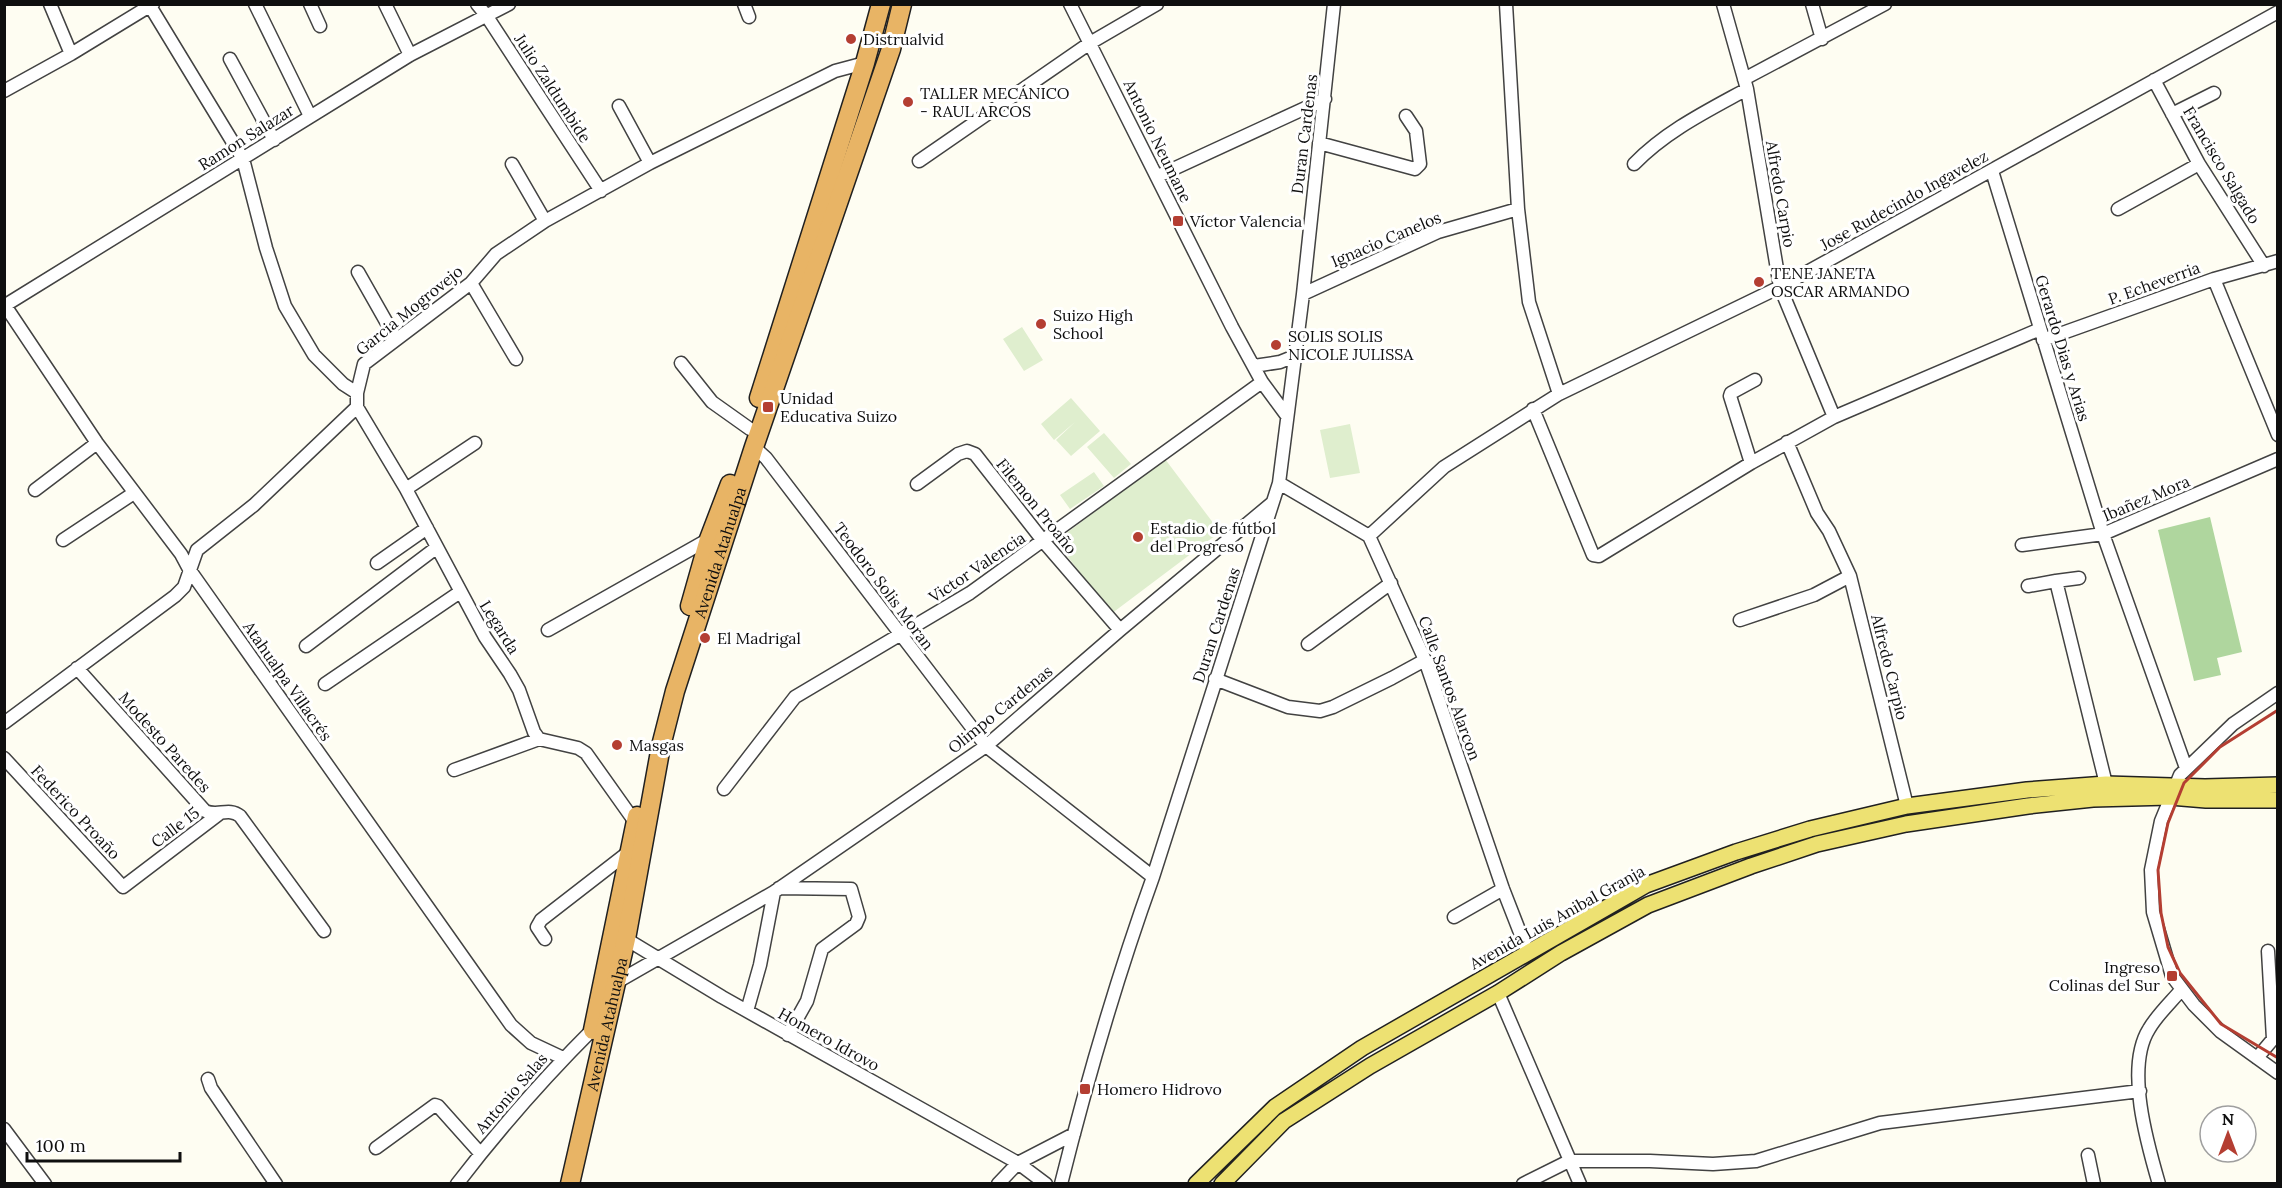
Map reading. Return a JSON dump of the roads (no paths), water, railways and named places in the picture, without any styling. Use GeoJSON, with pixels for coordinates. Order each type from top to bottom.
{"type":"FeatureCollection","features":[{"type":"Feature","properties":{"kind":"highway","name":"Avenida Atahualpa"},"geometry":{"type":"LineString","coordinates":[[570,1184],[626,939],[641,824],[659,719],[709,539],[752,438],[771,355],[865,63],[881,4]]}},
{"type":"Feature","properties":{"kind":"highway","name":"Avenida Atahualpa"},"geometry":{"type":"LineString","coordinates":[[559,1184],[630,851],[641,824],[675,691],[752,438],[891,49],[902,4]]}},
{"type":"Feature","properties":{"kind":"main road","name":"Avenida Luis Anibal Granja"},"geometry":{"type":"LineString","coordinates":[[1196,1184],[1275,1107],[1362,1048],[1646,885],[1736,852],[1810,829],[1906,806],[2027,790],[2106,784],[2172,791],[2206,800],[2277,800]]}},
{"type":"Feature","properties":{"kind":"main road","name":"Avenida Luis Anibal Granja"},"geometry":{"type":"LineString","coordinates":[[1222,1184],[1284,1121],[1370,1066],[1498,993],[1561,953],[1648,905],[1751,866],[1817,844],[1906,824],[2028,806],[2205,787],[2277,785]]}},
{"type":"Feature","properties":{"kind":"street"},"geometry":{"type":"LineString","coordinates":[[50,4],[71,54]]}},
{"type":"Feature","properties":{"kind":"street"},"geometry":{"type":"LineString","coordinates":[[255,4],[310,116]]}},
{"type":"Feature","properties":{"kind":"street"},"geometry":{"type":"LineString","coordinates":[[310,4],[320,26]]}},
{"type":"Feature","properties":{"kind":"street"},"geometry":{"type":"LineString","coordinates":[[385,4],[410,55]]}},
{"type":"Feature","properties":{"kind":"street","name":"Julio Zaldumbide"},"geometry":{"type":"LineString","coordinates":[[477,4],[601,191]]}},
{"type":"Feature","properties":{"kind":"street","name":"Ramon Salazar"},"geometry":{"type":"LineString","coordinates":[[5,305],[410,55],[509,4]]}},
{"type":"Feature","properties":{"kind":"street"},"geometry":{"type":"LineString","coordinates":[[744,4],[749,17]]}},
{"type":"Feature","properties":{"kind":"street","name":"Antonio Neumane"},"geometry":{"type":"LineString","coordinates":[[1070,4],[1158,176],[1200,266],[1262,382],[1287,416]]}},
{"type":"Feature","properties":{"kind":"street"},"geometry":{"type":"LineString","coordinates":[[919,161],[1090,43],[1157,4]]}},
{"type":"Feature","properties":{"kind":"street","name":"Duran Cardenas"},"geometry":{"type":"LineString","coordinates":[[1061,1184],[1085,1089],[1134,929],[1153,877],[1279,483],[1303,294],[1334,4]]}},
{"type":"Feature","properties":{"kind":"street"},"geometry":{"type":"LineString","coordinates":[[1506,4],[1518,209],[1529,302],[1559,394]]}},
{"type":"Feature","properties":{"kind":"street","name":"Alfredo Carpio"},"geometry":{"type":"LineString","coordinates":[[1724,4],[1745,84],[1780,287],[1834,417]]}},
{"type":"Feature","properties":{"kind":"street"},"geometry":{"type":"LineString","coordinates":[[1812,4],[1822,39]]}},
{"type":"Feature","properties":{"kind":"street"},"geometry":{"type":"LineString","coordinates":[[1634,164],[1649,148],[1676,128],[1745,84],[1885,4]]}},
{"type":"Feature","properties":{"kind":"street"},"geometry":{"type":"LineString","coordinates":[[4,90],[71,54],[135,8],[151,5],[243,159],[266,248],[285,306],[314,355],[343,384],[357,393]]}},
{"type":"Feature","properties":{"kind":"street","name":"Jose Rudecindo Ingavelez"},"geometry":{"type":"LineString","coordinates":[[1369,536],[1444,467],[1533,409],[1559,394],[1780,287],[2277,12]]}},
{"type":"Feature","properties":{"kind":"street"},"geometry":{"type":"LineString","coordinates":[[230,59],[274,140]]}},
{"type":"Feature","properties":{"kind":"street","name":"Garcia Mogrovejo"},"geometry":{"type":"LineString","coordinates":[[357,407],[357,393],[364,364],[471,283],[496,254],[545,221],[650,163],[835,71],[865,63]]}},
{"type":"Feature","properties":{"kind":"street","name":"Francisco Salgado"},"geometry":{"type":"LineString","coordinates":[[2154,80],[2199,164],[2264,266]]}},
{"type":"Feature","properties":{"kind":"street"},"geometry":{"type":"LineString","coordinates":[[2172,114],[2214,93]]}},
{"type":"Feature","properties":{"kind":"street"},"geometry":{"type":"LineString","coordinates":[[1158,176],[1325,99]]}},
{"type":"Feature","properties":{"kind":"street"},"geometry":{"type":"LineString","coordinates":[[619,106],[650,163]]}},
{"type":"Feature","properties":{"kind":"street"},"geometry":{"type":"LineString","coordinates":[[1319,143],[1415,169],[1420,164],[1416,132],[1406,116]]}},
{"type":"Feature","properties":{"kind":"street"},"geometry":{"type":"LineString","coordinates":[[512,164],[545,221]]}},
{"type":"Feature","properties":{"kind":"street"},"geometry":{"type":"LineString","coordinates":[[2118,208],[2199,164]]}},
{"type":"Feature","properties":{"kind":"street","name":"Gerardo Dias y Arias"},"geometry":{"type":"LineString","coordinates":[[1992,171],[2103,534],[2186,768]]}},
{"type":"Feature","properties":{"kind":"street","name":"Ignacio Canelos"},"geometry":{"type":"LineString","coordinates":[[1303,294],[1438,232],[1518,209]]}},
{"type":"Feature","properties":{"kind":"street","name":"P. Echeverria"},"geometry":{"type":"LineString","coordinates":[[1533,409],[1593,555],[1599,556],[1751,463],[1834,417],[2042,334],[2277,261]]}},
{"type":"Feature","properties":{"kind":"street"},"geometry":{"type":"LineString","coordinates":[[358,272],[396,339]]}},
{"type":"Feature","properties":{"kind":"street"},"geometry":{"type":"LineString","coordinates":[[2214,279],[2277,435]]}},
{"type":"Feature","properties":{"kind":"street"},"geometry":{"type":"LineString","coordinates":[[471,283],[516,359]]}},
{"type":"Feature","properties":{"kind":"street","name":"Atahualpa Villacrés"},"geometry":{"type":"LineString","coordinates":[[5,305],[97,443],[181,554],[189,569],[511,1025],[531,1043],[563,1058]]}},
{"type":"Feature","properties":{"kind":"street"},"geometry":{"type":"LineString","coordinates":[[1254,366],[1280,362],[1295,356]]}},
{"type":"Feature","properties":{"kind":"street","name":"Teodoro Solis Moran"},"geometry":{"type":"LineString","coordinates":[[681,363],[712,402],[752,438],[986,746],[1153,877]]}},
{"type":"Feature","properties":{"kind":"street"},"geometry":{"type":"LineString","coordinates":[[1751,463],[1730,396],[1731,393],[1755,380]]}},
{"type":"Feature","properties":{"kind":"street","name":"Victor Valencia"},"geometry":{"type":"LineString","coordinates":[[724,789],[795,697],[970,593],[1044,542],[1262,382]]}},
{"type":"Feature","properties":{"kind":"street"},"geometry":{"type":"LineString","coordinates":[[5,722],[175,596],[184,587],[197,550],[254,505],[357,407]]}},
{"type":"Feature","properties":{"kind":"street","name":"Legarda"},"geometry":{"type":"LineString","coordinates":[[357,407],[406,489],[485,637],[514,682],[539,739]]}},
{"type":"Feature","properties":{"kind":"street","name":"Alfredo Carpio"},"geometry":{"type":"LineString","coordinates":[[1787,442],[1816,513],[1829,531],[1850,576],[1906,806]]}},
{"type":"Feature","properties":{"kind":"street"},"geometry":{"type":"LineString","coordinates":[[35,490],[97,443]]}},
{"type":"Feature","properties":{"kind":"street"},"geometry":{"type":"LineString","coordinates":[[406,489],[475,443]]}},
{"type":"Feature","properties":{"kind":"street","name":"Filemon Proaño"},"geometry":{"type":"LineString","coordinates":[[917,484],[958,454],[967,451],[975,454],[1044,542],[1120,630]]}},
{"type":"Feature","properties":{"kind":"street","name":"Ibañez Mora"},"geometry":{"type":"LineString","coordinates":[[2022,545],[2103,534],[2277,459]]}},
{"type":"Feature","properties":{"kind":"street"},"geometry":{"type":"LineString","coordinates":[[1279,483],[1369,536]]}},
{"type":"Feature","properties":{"kind":"street"},"geometry":{"type":"LineString","coordinates":[[63,540],[134,493]]}},
{"type":"Feature","properties":{"kind":"street","name":"Olimpo Cardenas"},"geometry":{"type":"LineString","coordinates":[[616,982],[777,890],[986,746],[1273,502]]}},
{"type":"Feature","properties":{"kind":"street"},"geometry":{"type":"LineString","coordinates":[[377,563],[427,528]]}},
{"type":"Feature","properties":{"kind":"street","name":"Calle Santos Alarcon"},"geometry":{"type":"LineString","coordinates":[[1369,536],[1425,660],[1503,889],[1528,953]]}},
{"type":"Feature","properties":{"kind":"street"},"geometry":{"type":"LineString","coordinates":[[548,630],[709,539]]}},
{"type":"Feature","properties":{"kind":"street"},"geometry":{"type":"LineString","coordinates":[[306,646],[436,548]]}},
{"type":"Feature","properties":{"kind":"street"},"geometry":{"type":"LineString","coordinates":[[1740,620],[1814,595],[1850,576]]}},
{"type":"Feature","properties":{"kind":"street"},"geometry":{"type":"LineString","coordinates":[[2028,586],[2079,578]]}},
{"type":"Feature","properties":{"kind":"street"},"geometry":{"type":"LineString","coordinates":[[2056,581],[2106,784]]}},
{"type":"Feature","properties":{"kind":"street"},"geometry":{"type":"LineString","coordinates":[[1308,644],[1391,583]]}},
{"type":"Feature","properties":{"kind":"street"},"geometry":{"type":"LineString","coordinates":[[325,684],[460,592]]}},
{"type":"Feature","properties":{"kind":"street"},"geometry":{"type":"LineString","coordinates":[[1215,679],[1288,707],[1320,711],[1425,660]]}},
{"type":"Feature","properties":{"kind":"street","name":"Modesto Paredes"},"geometry":{"type":"LineString","coordinates":[[76,668],[205,810],[219,814],[234,812],[240,816],[324,932]]}},
{"type":"Feature","properties":{"kind":"street"},"geometry":{"type":"LineString","coordinates":[[2277,693],[2233,724],[2186,768],[2172,791],[2161,821],[2151,870],[2153,912],[2172,976],[2221,1032],[2277,1073]]}},
{"type":"Feature","properties":{"kind":"street"},"geometry":{"type":"LineString","coordinates":[[454,770],[539,739],[578,748],[586,753],[641,824]]}},
{"type":"Feature","properties":{"kind":"street","name":"Federico Proaño"},"geometry":{"type":"LineString","coordinates":[[4,759],[123,887]]}},
{"type":"Feature","properties":{"kind":"street","name":"Calle 15"},"geometry":{"type":"LineString","coordinates":[[123,887],[219,814]]}},
{"type":"Feature","properties":{"kind":"street"},"geometry":{"type":"LineString","coordinates":[[545,939],[537,927],[541,921],[630,851]]}},
{"type":"Feature","properties":{"kind":"street"},"geometry":{"type":"LineString","coordinates":[[1454,917],[1503,889]]}},
{"type":"Feature","properties":{"kind":"street"},"geometry":{"type":"LineString","coordinates":[[747,1011],[777,890],[851,890],[859,917],[856,924],[822,949],[807,1001],[788,1035]]}},
{"type":"Feature","properties":{"kind":"street","name":"Homero Idrovo"},"geometry":{"type":"LineString","coordinates":[[626,939],[788,1035],[1018,1163],[1046,1184]]}},
{"type":"Feature","properties":{"kind":"street"},"geometry":{"type":"LineString","coordinates":[[2257,1058],[2273,1039],[2268,951]]}},
{"type":"Feature","properties":{"kind":"street"},"geometry":{"type":"LineString","coordinates":[[2159,1184],[2145,1137],[2139,1057],[2148,1030],[2182,989]]}},
{"type":"Feature","properties":{"kind":"street"},"geometry":{"type":"LineString","coordinates":[[1498,993],[1580,1184]]}},
{"type":"Feature","properties":{"kind":"street","name":"Antonio Salas"},"geometry":{"type":"LineString","coordinates":[[457,1184],[480,1153],[563,1058],[594,1028]]}},
{"type":"Feature","properties":{"kind":"street"},"geometry":{"type":"LineString","coordinates":[[208,1079],[211,1088],[276,1184]]}},
{"type":"Feature","properties":{"kind":"street"},"geometry":{"type":"LineString","coordinates":[[1523,1184],[1569,1161],[1713,1164],[1756,1161],[1880,1124],[2140,1091]]}},
{"type":"Feature","properties":{"kind":"street"},"geometry":{"type":"LineString","coordinates":[[376,1148],[438,1106],[480,1153]]}},
{"type":"Feature","properties":{"kind":"street"},"geometry":{"type":"LineString","coordinates":[[4,1129],[45,1184]]}},
{"type":"Feature","properties":{"kind":"street"},"geometry":{"type":"LineString","coordinates":[[998,1184],[1018,1163],[1074,1134]]}},
{"type":"Feature","properties":{"kind":"street"},"geometry":{"type":"LineString","coordinates":[[2088,1155],[2094,1184]]}},
{"type":"Feature","properties":{"kind":"railway"},"geometry":{"type":"LineString","coordinates":[[2278,710],[2220,747],[2184,783],[2168,823],[2158,870],[2161,913],[2168,947],[2180,973],[2221,1024],[2278,1058]]}},
{"type":"Feature","properties":{"kind":"place","name":"Distrualvid"},"geometry":{"type":"Point","coordinates":[851,39]}},
{"type":"Feature","properties":{"kind":"place","name":"TALLER MECÁNICO - RAUL ARCOS"},"geometry":{"type":"Point","coordinates":[908,102]}},
{"type":"Feature","properties":{"kind":"place","name":"Víctor Valencia"},"geometry":{"type":"Point","coordinates":[1178,221]}},
{"type":"Feature","properties":{"kind":"place","name":"TENE JANETA OSCAR ARMANDO"},"geometry":{"type":"Point","coordinates":[1759,282]}},
{"type":"Feature","properties":{"kind":"place","name":"Suizo High School"},"geometry":{"type":"Point","coordinates":[1041,324]}},
{"type":"Feature","properties":{"kind":"place","name":"SOLIS SOLIS NICOLE JULISSA"},"geometry":{"type":"Point","coordinates":[1276,345]}},
{"type":"Feature","properties":{"kind":"place","name":"Unidad Educativa Suizo"},"geometry":{"type":"Point","coordinates":[768,407]}},
{"type":"Feature","properties":{"kind":"place","name":"Estadio de fútbol del Progreso"},"geometry":{"type":"Point","coordinates":[1138,537]}},
{"type":"Feature","properties":{"kind":"place","name":"El Madrigal"},"geometry":{"type":"Point","coordinates":[705,638]}},
{"type":"Feature","properties":{"kind":"place","name":"Masgas"},"geometry":{"type":"Point","coordinates":[617,745]}},
{"type":"Feature","properties":{"kind":"place","name":"Ingreso Colinas del Sur"},"geometry":{"type":"Point","coordinates":[2172,976]}},
{"type":"Feature","properties":{"kind":"place","name":"Homero Hidrovo"},"geometry":{"type":"Point","coordinates":[1085,1089]}}]}
